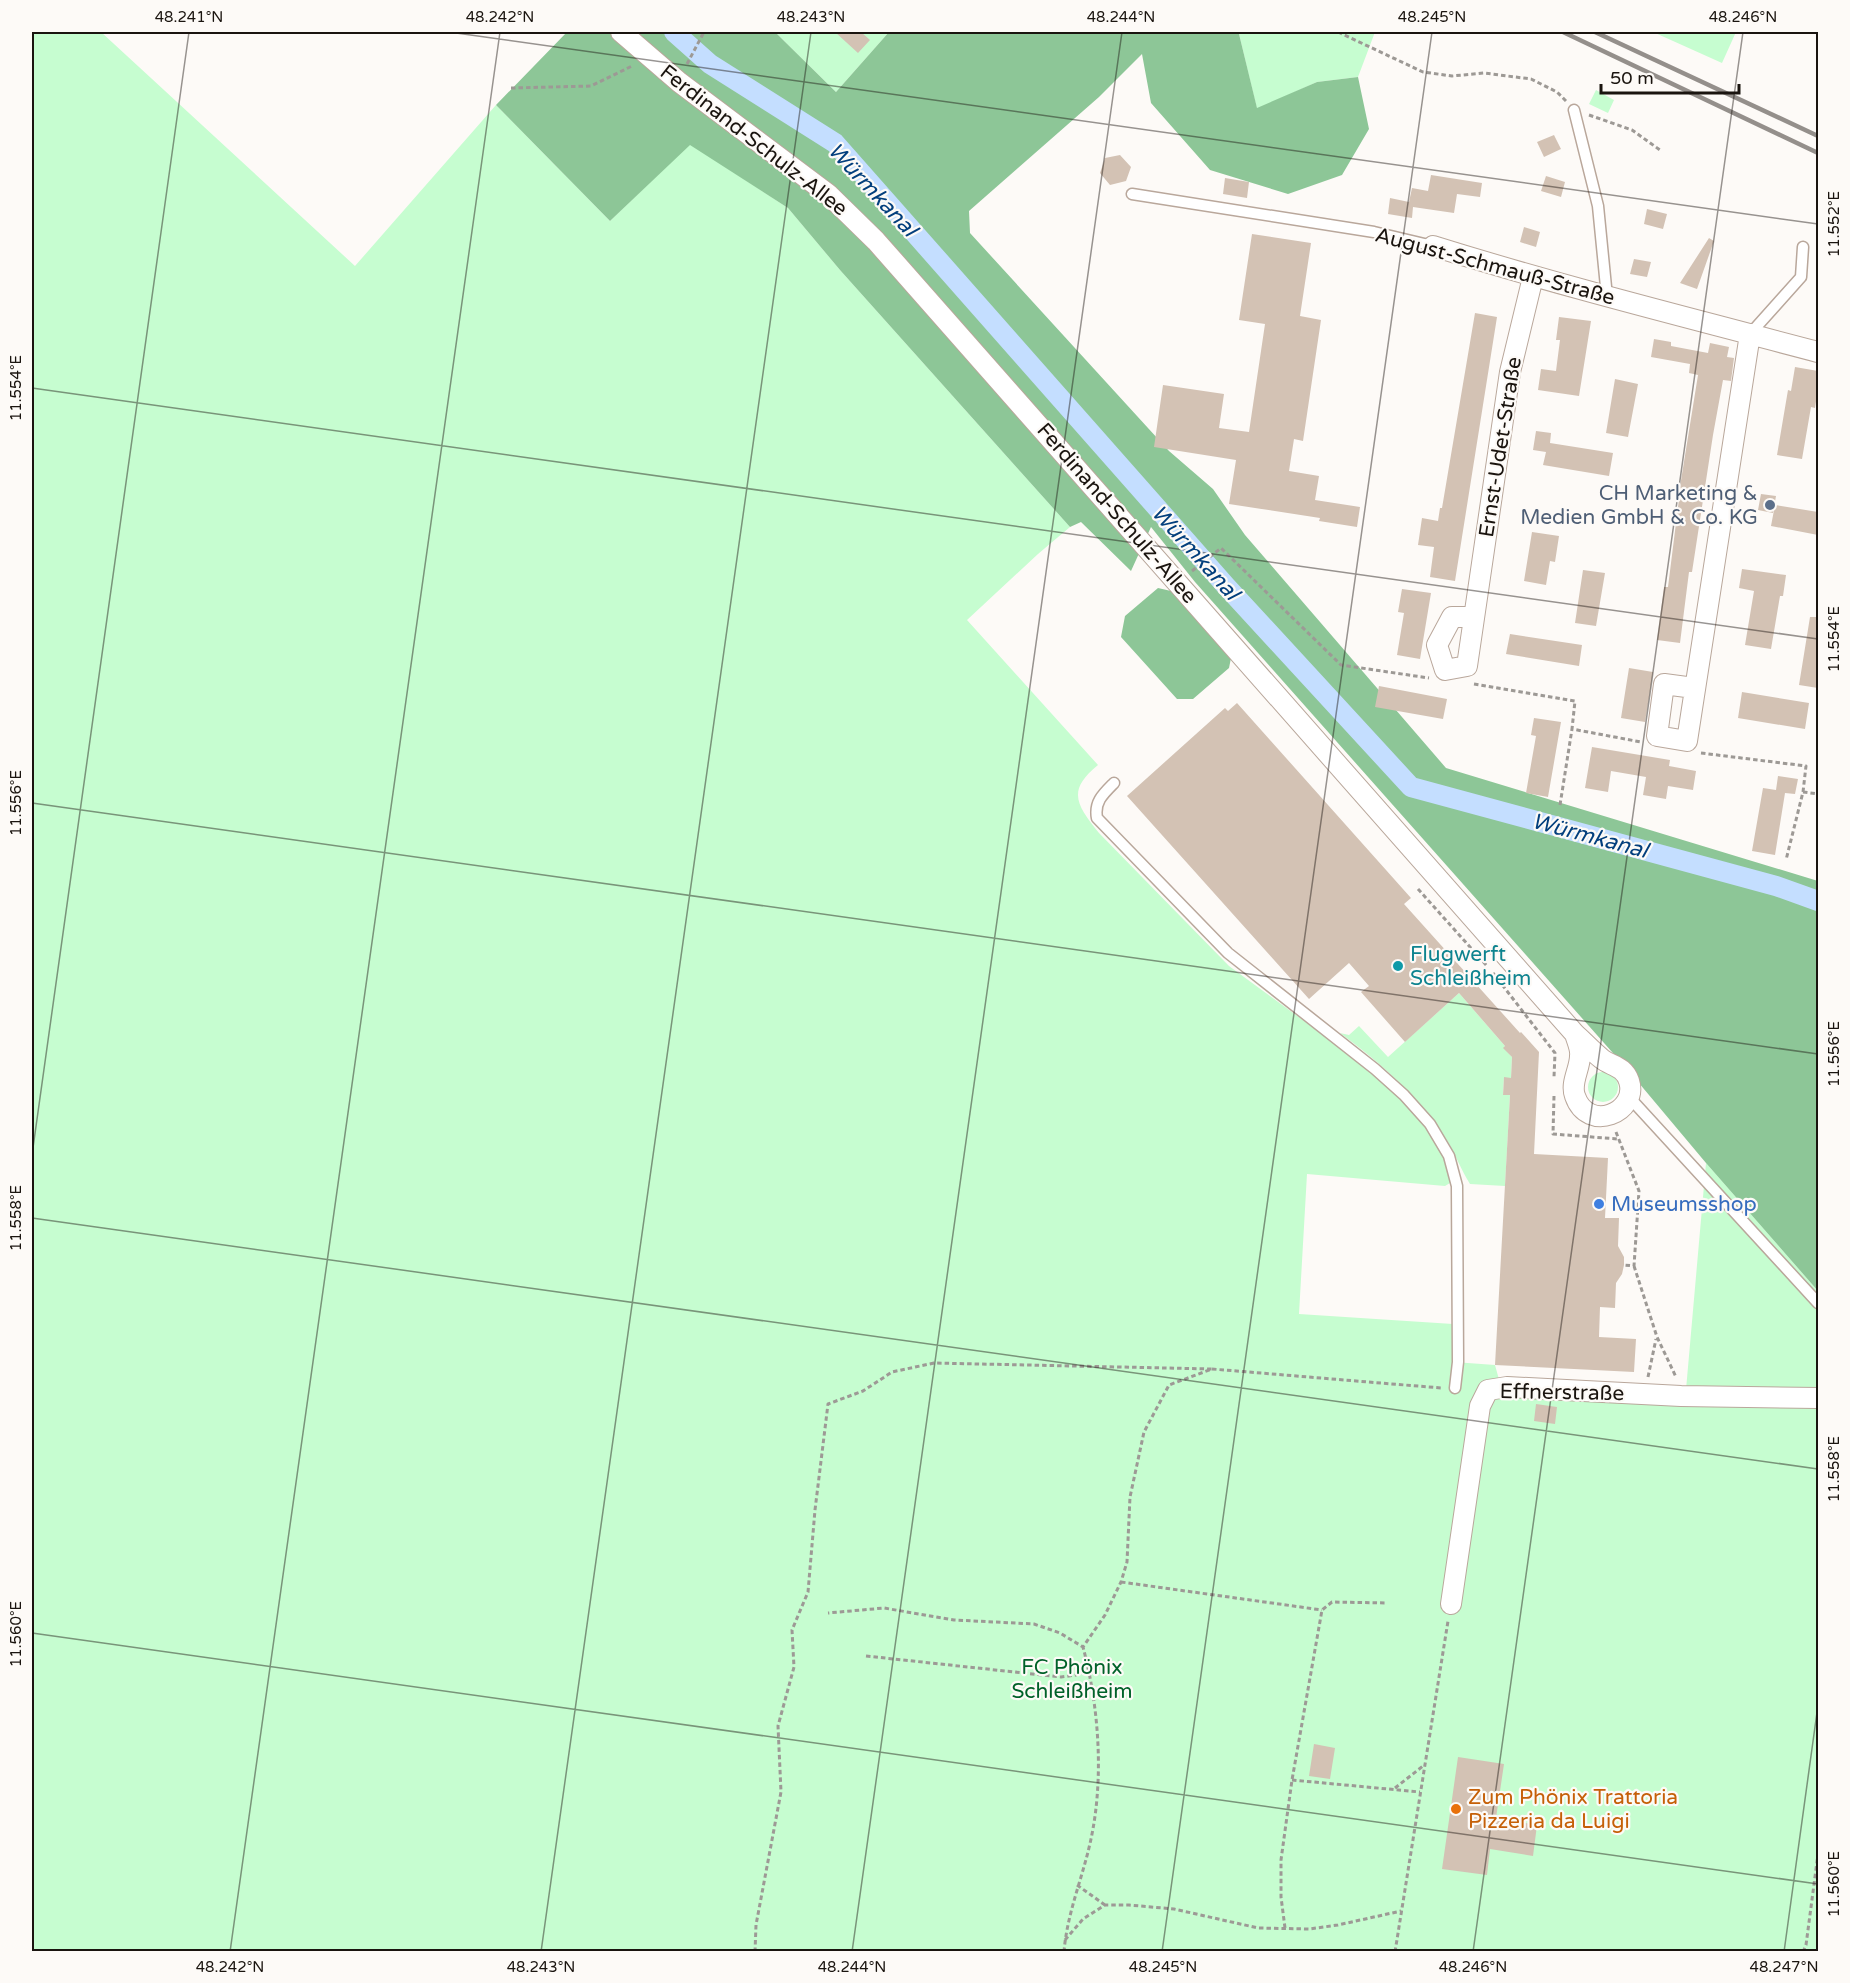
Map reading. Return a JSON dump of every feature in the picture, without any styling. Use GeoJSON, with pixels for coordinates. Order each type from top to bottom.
{"type":"FeatureCollection","features":[{"type":"Feature","properties":{"kind":"street","name":"Ferdinand-Schulz-Allee"},"geometry":{"type":"LineString","coordinates":[[621,32],[679,82],[828,194],[876,241],[1575,1034],[1604,1061],[1617,1065],[1629,1082],[1629,1097]]}},
{"type":"Feature","properties":{"kind":"street","name":"August-Schmauß-Straße"},"geometry":{"type":"LineString","coordinates":[[1433,246],[1533,277],[1818,352]]}},
{"type":"Feature","properties":{"kind":"street","name":"Ernst-Udet-Straße"},"geometry":{"type":"LineString","coordinates":[[1474,617],[1510,372],[1533,277]]}},
{"type":"Feature","properties":{"kind":"street"},"geometry":{"type":"LineString","coordinates":[[1694,688],[1750,334]]}},
{"type":"Feature","properties":{"kind":"street"},"geometry":{"type":"LineString","coordinates":[[1575,1034],[1581,1054],[1579,1072],[1574,1083],[1574,1094],[1580,1107],[1591,1115],[1607,1116],[1620,1110],[1629,1097]]}},
{"type":"Feature","properties":{"kind":"street","name":"Effnerstraße"},"geometry":{"type":"LineString","coordinates":[[1450,1604],[1480,1406],[1488,1390],[1507,1387],[1681,1396],[1818,1398]]}},
{"type":"Feature","properties":{"kind":"lane"},"geometry":{"type":"LineString","coordinates":[[1574,110],[1598,206],[1607,297]]}},
{"type":"Feature","properties":{"kind":"lane","name":"August-Schmauß-Straße"},"geometry":{"type":"LineString","coordinates":[[1132,194],[1374,232],[1433,246]]}},
{"type":"Feature","properties":{"kind":"lane"},"geometry":{"type":"LineString","coordinates":[[1750,334],[1801,277],[1803,247]]}},
{"type":"Feature","properties":{"kind":"lane"},"geometry":{"type":"LineString","coordinates":[[1114,783],[1098,801],[1095,810],[1097,819],[1228,953],[1375,1069],[1404,1095],[1430,1124],[1449,1156],[1457,1186],[1458,1362],[1455,1388]]}},
{"type":"Feature","properties":{"kind":"lane"},"geometry":{"type":"LineString","coordinates":[[1629,1097],[1818,1303]]}},
{"type":"Feature","properties":{"kind":"path"},"geometry":{"type":"LineString","coordinates":[[1338,32],[1423,72],[1452,76],[1484,73],[1531,79],[1557,92],[1574,110],[1632,130],[1660,150]]}},
{"type":"Feature","properties":{"kind":"path"},"geometry":{"type":"LineString","coordinates":[[689,60],[703,33]]}},
{"type":"Feature","properties":{"kind":"path"},"geometry":{"type":"LineString","coordinates":[[512,88],[591,86],[649,57]]}},
{"type":"Feature","properties":{"kind":"path"},"geometry":{"type":"LineString","coordinates":[[1178,582],[1221,548],[1341,665],[1432,678]]}},
{"type":"Feature","properties":{"kind":"path"},"geometry":{"type":"LineString","coordinates":[[1466,683],[1575,701],[1560,805]]}},
{"type":"Feature","properties":{"kind":"path"},"geometry":{"type":"LineString","coordinates":[[1572,729],[1651,744]]}},
{"type":"Feature","properties":{"kind":"path"},"geometry":{"type":"LineString","coordinates":[[1696,752],[1806,766],[1803,792],[1786,860]]}},
{"type":"Feature","properties":{"kind":"path"},"geometry":{"type":"LineString","coordinates":[[1803,792],[1818,794]]}},
{"type":"Feature","properties":{"kind":"path"},"geometry":{"type":"LineString","coordinates":[[1418,889],[1494,974],[1555,1053],[1553,1134],[1618,1139]]}},
{"type":"Feature","properties":{"kind":"path"},"geometry":{"type":"LineString","coordinates":[[1607,1116],[1612,1121],[1639,1191],[1634,1266],[1657,1337],[1676,1378],[1681,1396]]}},
{"type":"Feature","properties":{"kind":"path"},"geometry":{"type":"LineString","coordinates":[[1624,1265],[1634,1266]]}},
{"type":"Feature","properties":{"kind":"path"},"geometry":{"type":"LineString","coordinates":[[1644,1394],[1657,1337]]}},
{"type":"Feature","properties":{"kind":"path"},"geometry":{"type":"LineString","coordinates":[[755,1952],[756,1925],[781,1792],[778,1726],[794,1667],[792,1630],[808,1592],[828,1404],[863,1390],[892,1372],[934,1363],[1212,1369],[1455,1388]]}},
{"type":"Feature","properties":{"kind":"path"},"geometry":{"type":"LineString","coordinates":[[1083,1647],[1105,1615],[1121,1582],[1127,1562],[1130,1497],[1144,1432],[1169,1385],[1212,1369]]}},
{"type":"Feature","properties":{"kind":"path"},"geometry":{"type":"LineString","coordinates":[[1121,1582],[1322,1610]]}},
{"type":"Feature","properties":{"kind":"path"},"geometry":{"type":"LineString","coordinates":[[1285,1928],[1281,1897],[1281,1860],[1292,1780],[1322,1610],[1332,1602],[1387,1603]]}},
{"type":"Feature","properties":{"kind":"path"},"geometry":{"type":"LineString","coordinates":[[1395,1952],[1450,1604]]}},
{"type":"Feature","properties":{"kind":"path"},"geometry":{"type":"LineString","coordinates":[[828,1613],[884,1608],[954,1620],[1034,1624],[1060,1633],[1083,1647],[1088,1664],[1096,1727],[1098,1792],[1090,1840],[1077,1885],[1064,1952]]}},
{"type":"Feature","properties":{"kind":"path"},"geometry":{"type":"LineString","coordinates":[[866,1656],[1060,1677],[1076,1676],[1088,1664]]}},
{"type":"Feature","properties":{"kind":"path"},"geometry":{"type":"LineString","coordinates":[[1394,1790],[1424,1766]]}},
{"type":"Feature","properties":{"kind":"path"},"geometry":{"type":"LineString","coordinates":[[1292,1780],[1420,1792]]}},
{"type":"Feature","properties":{"kind":"path"},"geometry":{"type":"LineString","coordinates":[[1803,1952],[1806,1945],[1818,1854]]}},
{"type":"Feature","properties":{"kind":"path"},"geometry":{"type":"LineString","coordinates":[[1077,1885],[1105,1905]]}},
{"type":"Feature","properties":{"kind":"path"},"geometry":{"type":"LineString","coordinates":[[1065,1940],[1083,1919],[1105,1905],[1174,1909],[1258,1928],[1308,1929],[1401,1911]]}},
{"type":"Feature","properties":{"kind":"green space","name":"FC Phönix Schleißheim"},"geometry":{"type":"Polygon","coordinates":[[[32,32],[101,32],[355,266],[496,105],[610,221],[690,144],[788,208],[840,270],[1070,527],[967,620],[1098,765],[1088,774],[1078,791],[1078,798],[1085,814],[1099,833],[1229,966],[1367,1067],[1394,1092],[1428,1130],[1446,1160],[1450,1183],[1445,1186],[1307,1174],[1299,1314],[1453,1324],[1454,1362],[1495,1365],[1503,1394],[1685,1401],[1706,1163],[1818,1291],[1818,1951],[32,1952],[32,32]]]}},
{"type":"Feature","properties":{"kind":"green space"},"geometry":{"type":"Polygon","coordinates":[[[567,32],[775,32],[836,92],[889,32],[1242,32],[1239,34],[1257,108],[1317,82],[1358,77],[1369,129],[1342,175],[1288,194],[1210,170],[1151,103],[1142,54],[1099,97],[969,211],[970,233],[1169,451],[1213,489],[1245,535],[1446,768],[1818,881],[1818,1291],[1628,1070],[1195,582],[1151,527],[1131,571],[1081,522],[1070,527],[840,270],[788,208],[690,145],[610,221],[496,105],[567,32]]]}},
{"type":"Feature","properties":{"kind":"green space"},"geometry":{"type":"Polygon","coordinates":[[[775,32],[889,32],[836,92],[775,32]]]}},
{"type":"Feature","properties":{"kind":"green space"},"geometry":{"type":"Polygon","coordinates":[[[1242,32],[1375,32],[1358,77],[1317,82],[1257,109],[1239,34],[1242,32]]]}},
{"type":"Feature","properties":{"kind":"green space"},"geometry":{"type":"Polygon","coordinates":[[[1653,32],[1736,32],[1722,63],[1653,32]]]}},
{"type":"Feature","properties":{"kind":"green space"},"geometry":{"type":"Polygon","coordinates":[[[1596,90],[1614,100],[1608,113],[1589,104],[1596,90]]]}},
{"type":"Feature","properties":{"kind":"green space"},"geometry":{"type":"Polygon","coordinates":[[[1158,588],[1171,591],[1231,658],[1229,668],[1193,699],[1177,699],[1121,637],[1125,616],[1158,588]]]}},
{"type":"Feature","properties":{"kind":"green space"},"geometry":{"type":"Polygon","coordinates":[[[1459,993],[1512,1057],[1511,1078],[1504,1078],[1503,1095],[1510,1095],[1505,1186],[1470,1184],[1446,1139],[1411,1094],[1384,1068],[1340,1033],[1349,1035],[1359,1026],[1388,1057],[1459,993]]]}},
{"type":"Feature","properties":{"kind":"green space"},"geometry":{"type":"Polygon","coordinates":[[[1603,1072],[1614,1076],[1618,1087],[1614,1098],[1603,1102],[1592,1098],[1588,1087],[1592,1076],[1603,1072]]]}},
{"type":"Feature","properties":{"kind":"building"},"geometry":{"type":"Polygon","coordinates":[[[835,32],[861,32],[870,40],[858,53],[835,32]]]}},
{"type":"Feature","properties":{"kind":"building"},"geometry":{"type":"Polygon","coordinates":[[[1554,135],[1561,149],[1544,157],[1537,142],[1554,135]]]}},
{"type":"Feature","properties":{"kind":"building"},"geometry":{"type":"Polygon","coordinates":[[[1120,155],[1131,167],[1126,181],[1110,185],[1100,173],[1105,158],[1120,155]]]}},
{"type":"Feature","properties":{"kind":"building"},"geometry":{"type":"Polygon","coordinates":[[[1431,175],[1482,183],[1480,197],[1457,194],[1454,213],[1413,207],[1412,218],[1388,214],[1390,198],[1409,202],[1412,188],[1428,191],[1431,175]]]}},
{"type":"Feature","properties":{"kind":"building"},"geometry":{"type":"Polygon","coordinates":[[[1546,176],[1565,182],[1561,197],[1541,191],[1546,176]]]}},
{"type":"Feature","properties":{"kind":"building"},"geometry":{"type":"Polygon","coordinates":[[[1225,178],[1249,182],[1247,198],[1223,194],[1225,178]]]}},
{"type":"Feature","properties":{"kind":"building"},"geometry":{"type":"Polygon","coordinates":[[[1647,209],[1667,214],[1663,229],[1644,224],[1647,209]]]}},
{"type":"Feature","properties":{"kind":"building"},"geometry":{"type":"Polygon","coordinates":[[[1524,227],[1540,232],[1536,247],[1520,242],[1524,227]]]}},
{"type":"Feature","properties":{"kind":"building"},"geometry":{"type":"Polygon","coordinates":[[[1252,234],[1311,243],[1300,316],[1321,320],[1303,441],[1294,439],[1289,471],[1319,476],[1315,500],[1360,507],[1357,527],[1319,521],[1320,518],[1229,504],[1236,460],[1154,447],[1163,385],[1224,394],[1219,428],[1249,432],[1265,324],[1239,320],[1252,234]]]}},
{"type":"Feature","properties":{"kind":"building"},"geometry":{"type":"Polygon","coordinates":[[[1709,238],[1714,241],[1697,289],[1680,283],[1709,238]]]}},
{"type":"Feature","properties":{"kind":"building"},"geometry":{"type":"Polygon","coordinates":[[[1634,259],[1651,262],[1647,277],[1630,274],[1634,259]]]}},
{"type":"Feature","properties":{"kind":"building"},"geometry":{"type":"Polygon","coordinates":[[[1475,313],[1497,317],[1455,581],[1430,577],[1434,547],[1418,545],[1422,518],[1438,521],[1440,508],[1442,508],[1475,313]]]}},
{"type":"Feature","properties":{"kind":"building"},"geometry":{"type":"Polygon","coordinates":[[[1559,317],[1591,321],[1579,396],[1538,390],[1541,369],[1556,371],[1560,340],[1556,340],[1559,317]]]}},
{"type":"Feature","properties":{"kind":"building"},"geometry":{"type":"Polygon","coordinates":[[[1654,339],[1671,342],[1671,346],[1708,353],[1710,343],[1729,347],[1727,357],[1734,358],[1731,381],[1723,380],[1692,572],[1689,572],[1680,643],[1657,640],[1664,587],[1668,587],[1678,499],[1698,375],[1689,373],[1690,364],[1651,357],[1654,339]]]}},
{"type":"Feature","properties":{"kind":"building"},"geometry":{"type":"Polygon","coordinates":[[[1795,367],[1818,371],[1815,408],[1811,407],[1802,459],[1777,455],[1788,390],[1791,391],[1795,367]]]}},
{"type":"Feature","properties":{"kind":"building"},"geometry":{"type":"Polygon","coordinates":[[[1615,379],[1638,384],[1628,437],[1606,433],[1615,379]]]}},
{"type":"Feature","properties":{"kind":"building"},"geometry":{"type":"Polygon","coordinates":[[[1536,431],[1551,433],[1550,443],[1613,453],[1609,476],[1543,465],[1546,452],[1533,450],[1536,431]]]}},
{"type":"Feature","properties":{"kind":"building"},"geometry":{"type":"Polygon","coordinates":[[[1761,494],[1776,496],[1773,513],[1758,510],[1761,494]]]}},
{"type":"Feature","properties":{"kind":"building"},"geometry":{"type":"Polygon","coordinates":[[[1775,505],[1818,512],[1818,535],[1771,526],[1775,505]]]}},
{"type":"Feature","properties":{"kind":"building"},"geometry":{"type":"Polygon","coordinates":[[[1532,532],[1559,536],[1555,562],[1550,561],[1546,585],[1524,581],[1532,532]]]}},
{"type":"Feature","properties":{"kind":"building"},"geometry":{"type":"Polygon","coordinates":[[[1742,569],[1786,575],[1771,649],[1745,645],[1754,591],[1739,588],[1742,569]]]}},
{"type":"Feature","properties":{"kind":"building"},"geometry":{"type":"Polygon","coordinates":[[[1583,570],[1605,573],[1596,626],[1575,623],[1583,570]]]}},
{"type":"Feature","properties":{"kind":"building"},"geometry":{"type":"Polygon","coordinates":[[[1402,589],[1431,593],[1420,659],[1397,655],[1404,613],[1398,612],[1402,589]]]}},
{"type":"Feature","properties":{"kind":"building"},"geometry":{"type":"Polygon","coordinates":[[[1810,617],[1818,617],[1818,688],[1799,685],[1810,617]]]}},
{"type":"Feature","properties":{"kind":"building"},"geometry":{"type":"Polygon","coordinates":[[[1510,634],[1582,645],[1579,666],[1506,654],[1510,634]]]}},
{"type":"Feature","properties":{"kind":"building"},"geometry":{"type":"Polygon","coordinates":[[[1629,668],[1653,672],[1645,722],[1621,718],[1629,668]]]}},
{"type":"Feature","properties":{"kind":"building"},"geometry":{"type":"Polygon","coordinates":[[[1379,686],[1447,699],[1443,719],[1375,707],[1379,686]]]}},
{"type":"Feature","properties":{"kind":"building"},"geometry":{"type":"Polygon","coordinates":[[[1742,692],[1809,703],[1805,729],[1738,718],[1742,692]]]}},
{"type":"Feature","properties":{"kind":"building"},"geometry":{"type":"Polygon","coordinates":[[[1237,703],[1411,898],[1404,904],[1539,1052],[1534,1154],[1608,1158],[1605,1218],[1619,1218],[1618,1246],[1624,1257],[1624,1265],[1622,1274],[1616,1283],[1615,1308],[1600,1307],[1599,1337],[1636,1339],[1634,1372],[1495,1365],[1510,1095],[1503,1095],[1504,1077],[1511,1078],[1512,1057],[1459,993],[1405,1042],[1361,992],[1369,986],[1349,963],[1309,999],[1127,796],[1225,708],[1228,711],[1237,703]]]}},
{"type":"Feature","properties":{"kind":"building"},"geometry":{"type":"Polygon","coordinates":[[[1534,718],[1561,722],[1548,797],[1526,793],[1536,736],[1531,735],[1534,718]]]}},
{"type":"Feature","properties":{"kind":"building"},"geometry":{"type":"Polygon","coordinates":[[[1592,747],[1670,760],[1669,766],[1696,771],[1693,790],[1668,786],[1666,799],[1643,795],[1646,777],[1611,771],[1608,792],[1585,788],[1592,747]]]}},
{"type":"Feature","properties":{"kind":"building"},"geometry":{"type":"Polygon","coordinates":[[[1778,776],[1798,779],[1795,794],[1785,793],[1775,855],[1752,851],[1763,788],[1776,790],[1778,776]]]}},
{"type":"Feature","properties":{"kind":"building"},"geometry":{"type":"Polygon","coordinates":[[[1536,1404],[1557,1407],[1555,1424],[1534,1421],[1536,1404]]]}},
{"type":"Feature","properties":{"kind":"building"},"geometry":{"type":"Polygon","coordinates":[[[1314,1744],[1335,1748],[1330,1779],[1309,1776],[1314,1744]]]}},
{"type":"Feature","properties":{"kind":"building"},"geometry":{"type":"Polygon","coordinates":[[[1458,1757],[1504,1764],[1496,1818],[1537,1825],[1533,1856],[1490,1849],[1487,1875],[1442,1869],[1458,1757]]]}},
{"type":"Feature","properties":{"kind":"waterway","name":"Würmkanal"},"geometry":{"type":"LineString","coordinates":[[674,32],[710,64],[835,143],[1226,586],[1411,787],[1776,886],[1818,901]]}},
{"type":"Feature","properties":{"kind":"railway"},"geometry":{"type":"LineString","coordinates":[[1563,32],[1818,153]]}},
{"type":"Feature","properties":{"kind":"railway"},"geometry":{"type":"LineString","coordinates":[[1595,32],[1818,136]]}},
{"type":"Feature","properties":{"kind":"place","name":"CH Marketing & Medien GmbH & Co. KG"},"geometry":{"type":"Point","coordinates":[1770,505]}},
{"type":"Feature","properties":{"kind":"place","name":"Flugwerft Schleißheim"},"geometry":{"type":"Point","coordinates":[1398,966]}},
{"type":"Feature","properties":{"kind":"place","name":"Museumsshop"},"geometry":{"type":"Point","coordinates":[1599,1204]}},
{"type":"Feature","properties":{"kind":"place","name":"Zum Phönix Trattoria Pizzeria da Luigi"},"geometry":{"type":"Point","coordinates":[1456,1809]}}]}
